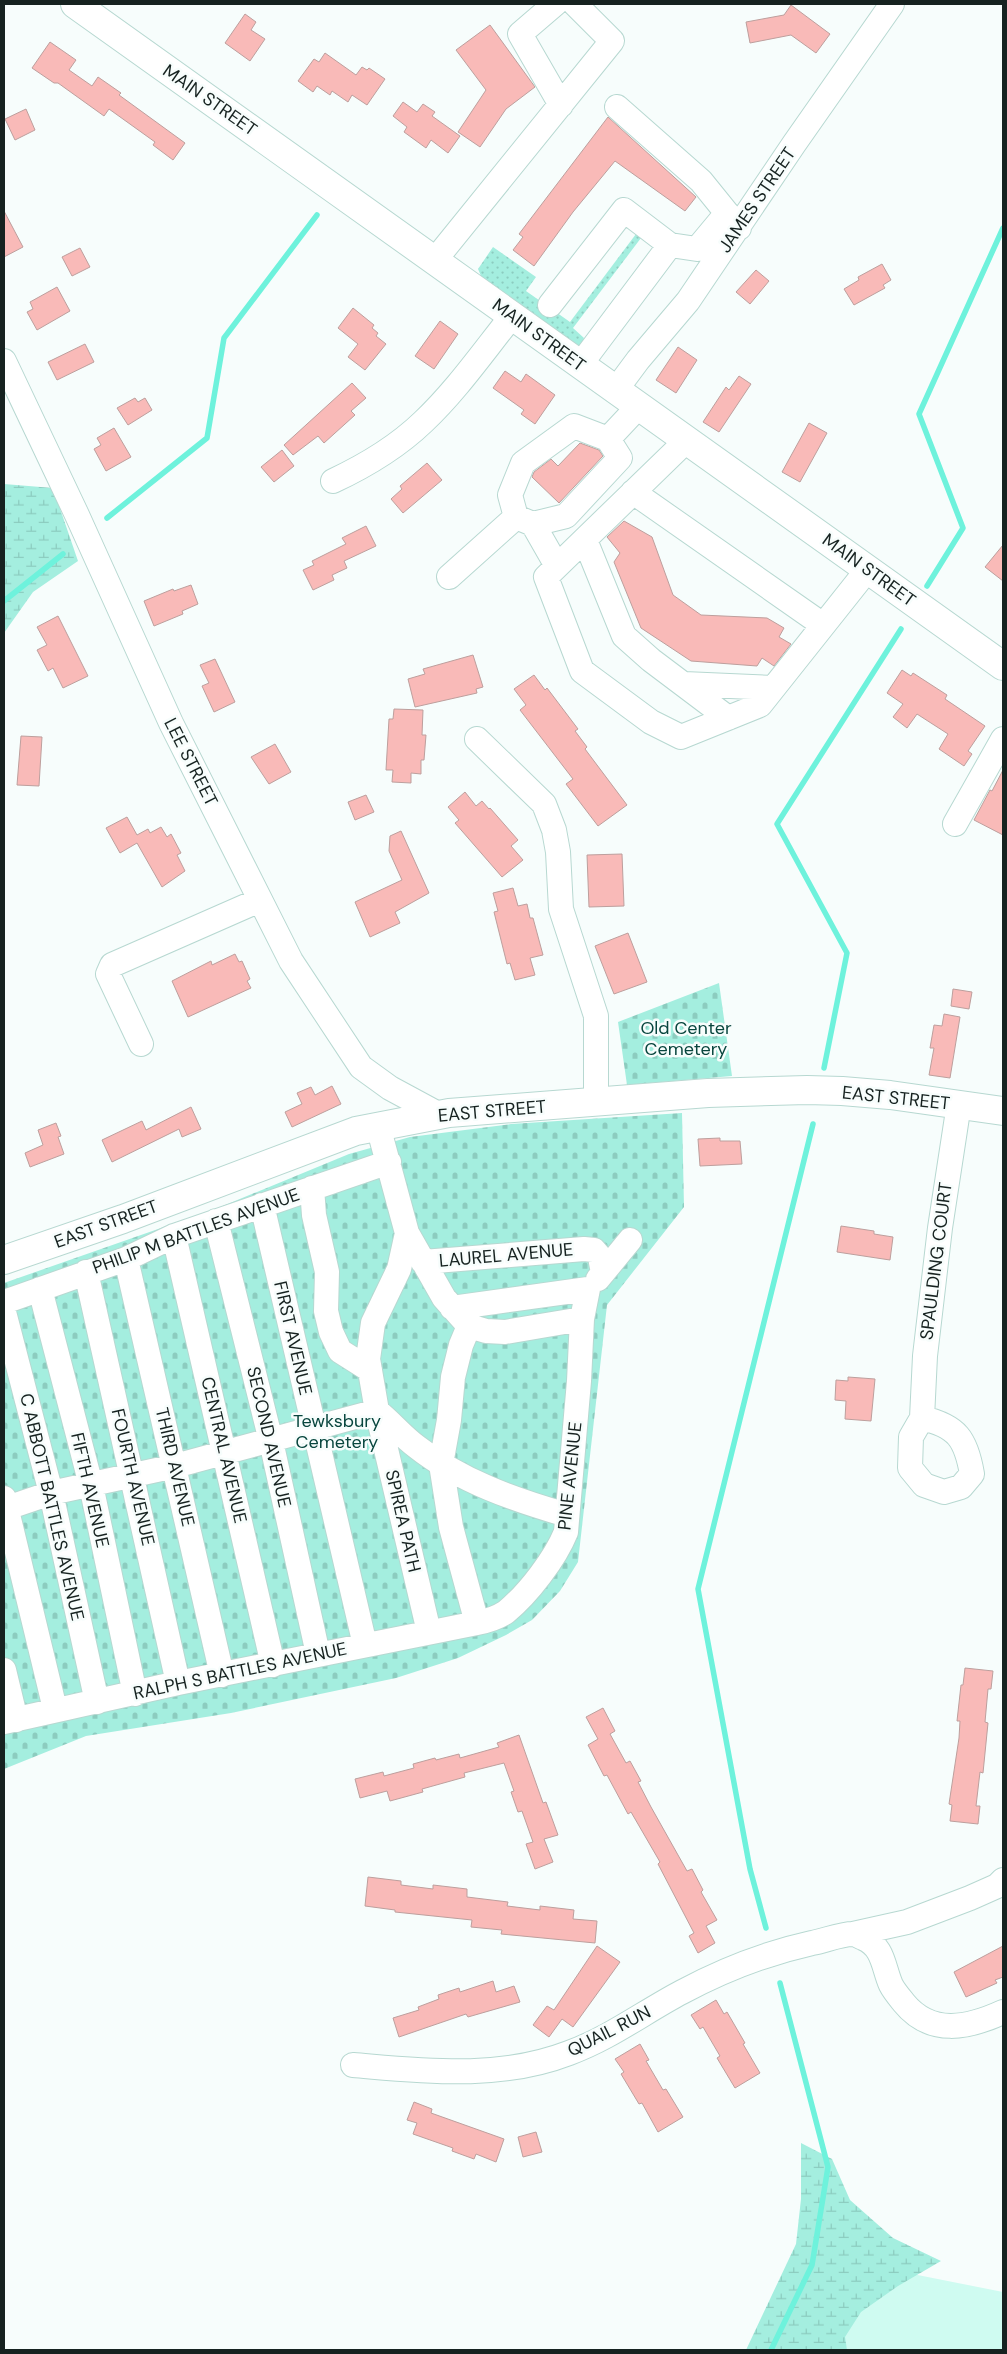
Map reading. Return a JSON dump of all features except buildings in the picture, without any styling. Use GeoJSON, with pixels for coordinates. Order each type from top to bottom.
{"type":"FeatureCollection","features":[{"type":"Feature","properties":{"kind":"main road","name":"MAIN STREET"},"geometry":{"type":"LineString","coordinates":[[78,4],[638,407],[1003,666]]}},
{"type":"Feature","properties":{"kind":"main road","name":"EAST STREET"},"geometry":{"type":"LineString","coordinates":[[4,1260],[123,1220],[356,1131],[440,1114],[708,1093],[816,1090],[890,1095],[1003,1111]]}},
{"type":"Feature","properties":{"kind":"street"},"geometry":{"type":"LineString","coordinates":[[556,4],[520,34],[560,105]]}},
{"type":"Feature","properties":{"kind":"street"},"geometry":{"type":"LineString","coordinates":[[435,260],[612,41],[575,4]]}},
{"type":"Feature","properties":{"kind":"street","name":"JAMES STREET"},"geometry":{"type":"LineString","coordinates":[[616,391],[638,360],[688,301],[711,250],[794,144],[892,4]]}},
{"type":"Feature","properties":{"kind":"street"},"geometry":{"type":"LineString","coordinates":[[618,107],[701,181],[733,220]]}},
{"type":"Feature","properties":{"kind":"street"},"geometry":{"type":"LineString","coordinates":[[550,305],[624,210],[670,245],[711,250]]}},
{"type":"Feature","properties":{"kind":"street"},"geometry":{"type":"LineString","coordinates":[[580,365],[670,245]]}},
{"type":"Feature","properties":{"kind":"street"},"geometry":{"type":"LineString","coordinates":[[333,481],[363,467],[422,423],[447,397],[512,316]]}},
{"type":"Feature","properties":{"kind":"street","name":"LEE STREET"},"geometry":{"type":"LineString","coordinates":[[4,361],[77,515],[171,723],[291,961],[361,1066],[390,1088],[440,1114]]}},
{"type":"Feature","properties":{"kind":"street"},"geometry":{"type":"LineString","coordinates":[[449,577],[524,521],[566,516],[614,448],[638,407]]}},
{"type":"Feature","properties":{"kind":"street"},"geometry":{"type":"LineString","coordinates":[[557,566],[524,521],[510,495],[523,463],[574,426],[614,448],[637,489],[823,625]]}},
{"type":"Feature","properties":{"kind":"street"},"geometry":{"type":"LineString","coordinates":[[686,441],[546,577],[582,672],[651,722],[681,736],[760,705],[868,569]]}},
{"type":"Feature","properties":{"kind":"street"},"geometry":{"type":"LineString","coordinates":[[585,540],[624,636],[651,660],[728,718]]}},
{"type":"Feature","properties":{"kind":"street"},"geometry":{"type":"LineString","coordinates":[[684,684],[774,688]]}},
{"type":"Feature","properties":{"kind":"street"},"geometry":{"type":"LineString","coordinates":[[477,739],[544,804],[554,830],[558,852],[561,909],[596,1016],[596,1102]]}},
{"type":"Feature","properties":{"kind":"street"},"geometry":{"type":"LineString","coordinates":[[956,824],[1003,739]]}},
{"type":"Feature","properties":{"kind":"street"},"geometry":{"type":"LineString","coordinates":[[141,1044],[108,974],[112,965],[260,900]]}},
{"type":"Feature","properties":{"kind":"street","name":"SPAULDING COURT"},"geometry":{"type":"LineString","coordinates":[[922,1418],[925,1356],[938,1238],[951,1142],[959,1104]]}},
{"type":"Feature","properties":{"kind":"street"},"geometry":{"type":"LineString","coordinates":[[378,1126],[407,1233],[444,1298],[469,1326],[486,1331],[505,1332],[582,1319]]}},
{"type":"Feature","properties":{"kind":"street","name":"PHILIP M BATTLES AVENUE"},"geometry":{"type":"LineString","coordinates":[[4,1302],[126,1259],[174,1236],[389,1162]]}},
{"type":"Feature","properties":{"kind":"street"},"geometry":{"type":"LineString","coordinates":[[312,1188],[314,1215],[327,1272],[326,1311],[331,1332],[340,1351],[370,1370]]}},
{"type":"Feature","properties":{"kind":"street","name":"FIRST AVENUE"},"geometry":{"type":"LineString","coordinates":[[262,1205],[366,1645]]}},
{"type":"Feature","properties":{"kind":"street","name":"SECOND AVENUE"},"geometry":{"type":"LineString","coordinates":[[216,1221],[271,1441],[318,1654]]}},
{"type":"Feature","properties":{"kind":"street","name":"SPIREA PATH"},"geometry":{"type":"LineString","coordinates":[[407,1233],[399,1269],[373,1323],[368,1359],[377,1411],[429,1632]]}},
{"type":"Feature","properties":{"kind":"street","name":"CENTRAL AVENUE"},"geometry":{"type":"LineString","coordinates":[[174,1236],[273,1665]]}},
{"type":"Feature","properties":{"kind":"street"},"geometry":{"type":"LineString","coordinates":[[452,1308],[595,1281],[630,1240]]}},
{"type":"Feature","properties":{"kind":"street","name":"LAUREL AVENUE"},"geometry":{"type":"LineString","coordinates":[[423,1262],[584,1249],[594,1250],[600,1257],[595,1281]]}},
{"type":"Feature","properties":{"kind":"street","name":"THIRD AVENUE"},"geometry":{"type":"LineString","coordinates":[[126,1259],[222,1675]]}},
{"type":"Feature","properties":{"kind":"street","name":"FOURTH AVENUE"},"geometry":{"type":"LineString","coordinates":[[86,1272],[133,1475],[178,1683]]}},
{"type":"Feature","properties":{"kind":"street","name":"PINE AVENUE"},"geometry":{"type":"LineString","coordinates":[[477,1623],[490,1620],[505,1612],[530,1586],[561,1545],[566,1532],[579,1381],[582,1319],[595,1281]]}},
{"type":"Feature","properties":{"kind":"street","name":"FIFTH AVENUE"},"geometry":{"type":"LineString","coordinates":[[40,1289],[91,1485],[135,1694]]}},
{"type":"Feature","properties":{"kind":"street","name":"C ABBOTT BATTLES AVENUE"},"geometry":{"type":"LineString","coordinates":[[4,1312],[51,1494],[97,1702]]}},
{"type":"Feature","properties":{"kind":"street"},"geometry":{"type":"LineString","coordinates":[[469,1326],[461,1344],[453,1377],[450,1420],[441,1464],[451,1527],[477,1623]]}},
{"type":"Feature","properties":{"kind":"street"},"geometry":{"type":"LineString","coordinates":[[55,1710],[4,1505],[175,1466],[377,1411],[415,1446],[441,1464],[473,1481],[538,1507],[567,1515]]}},
{"type":"Feature","properties":{"kind":"street","name":"RALPH S BATTLES AVENUE"},"geometry":{"type":"LineString","coordinates":[[10,1721],[178,1683],[477,1623]]}},
{"type":"Feature","properties":{"kind":"street"},"geometry":{"type":"LineString","coordinates":[[4,1670],[10,1721]]}},
{"type":"Feature","properties":{"kind":"street","name":"QUAIL RUN"},"geometry":{"type":"LineString","coordinates":[[353,2065],[467,2072],[502,2070],[539,2063],[570,2053],[601,2038],[680,1993],[734,1967],[799,1946],[907,1922],[998,1886],[1003,1880]]}},
{"type":"Feature","properties":{"kind":"street"},"geometry":{"type":"LineString","coordinates":[[853,1934],[867,1940],[878,1950],[885,1962],[891,1986],[914,2015],[926,2021],[954,2026],[988,2019],[1003,2012]]}},
{"type":"Feature","properties":{"kind":"shaded area"},"geometry":{"type":"Polygon","coordinates":[[[807,2253],[1003,2292],[1003,2350],[759,2350],[807,2253]]]}},
{"type":"Feature","properties":{"kind":"green space"},"geometry":{"type":"Polygon","coordinates":[[[639,230],[644,234],[573,328],[584,338],[579,346],[481,276],[478,269],[493,247],[536,277],[526,291],[570,322],[639,230]]]}},
{"type":"Feature","properties":{"kind":"green space"},"geometry":{"type":"Polygon","coordinates":[[[4,484],[53,488],[78,561],[33,592],[4,633],[4,484]]]}},
{"type":"Feature","properties":{"kind":"green space","name":"Old Center Cemetery"},"geometry":{"type":"Polygon","coordinates":[[[719,983],[732,1076],[627,1085],[618,1022],[719,983]]]}},
{"type":"Feature","properties":{"kind":"green space","name":"Tewksbury Cemetery"},"geometry":{"type":"Polygon","coordinates":[[[682,1113],[684,1207],[607,1305],[578,1562],[560,1591],[532,1620],[458,1658],[396,1678],[231,1713],[86,1736],[4,1769],[4,1283],[218,1208],[349,1154],[410,1137],[511,1124],[682,1113]]]}},
{"type":"Feature","properties":{"kind":"green space"},"geometry":{"type":"Polygon","coordinates":[[[801,2143],[832,2159],[850,2200],[893,2238],[941,2261],[898,2286],[861,2312],[845,2337],[847,2350],[746,2350],[796,2244],[801,2199],[801,2143]]]}},
{"type":"Feature","properties":{"kind":"waterway"},"geometry":{"type":"LineString","coordinates":[[107,518],[207,438],[224,338],[317,215]]}},
{"type":"Feature","properties":{"kind":"waterway"},"geometry":{"type":"LineString","coordinates":[[927,586],[963,528],[919,414],[1003,228]]}},
{"type":"Feature","properties":{"kind":"waterway"},"geometry":{"type":"LineString","coordinates":[[4,601],[63,554]]}},
{"type":"Feature","properties":{"kind":"waterway"},"geometry":{"type":"LineString","coordinates":[[824,1068],[847,953],[777,824],[901,629]]}},
{"type":"Feature","properties":{"kind":"waterway"},"geometry":{"type":"LineString","coordinates":[[766,1928],[750,1869],[698,1589],[813,1124]]}},
{"type":"Feature","properties":{"kind":"waterway"},"geometry":{"type":"LineString","coordinates":[[771,2350],[812,2265],[828,2167],[780,1983]]}}]}
